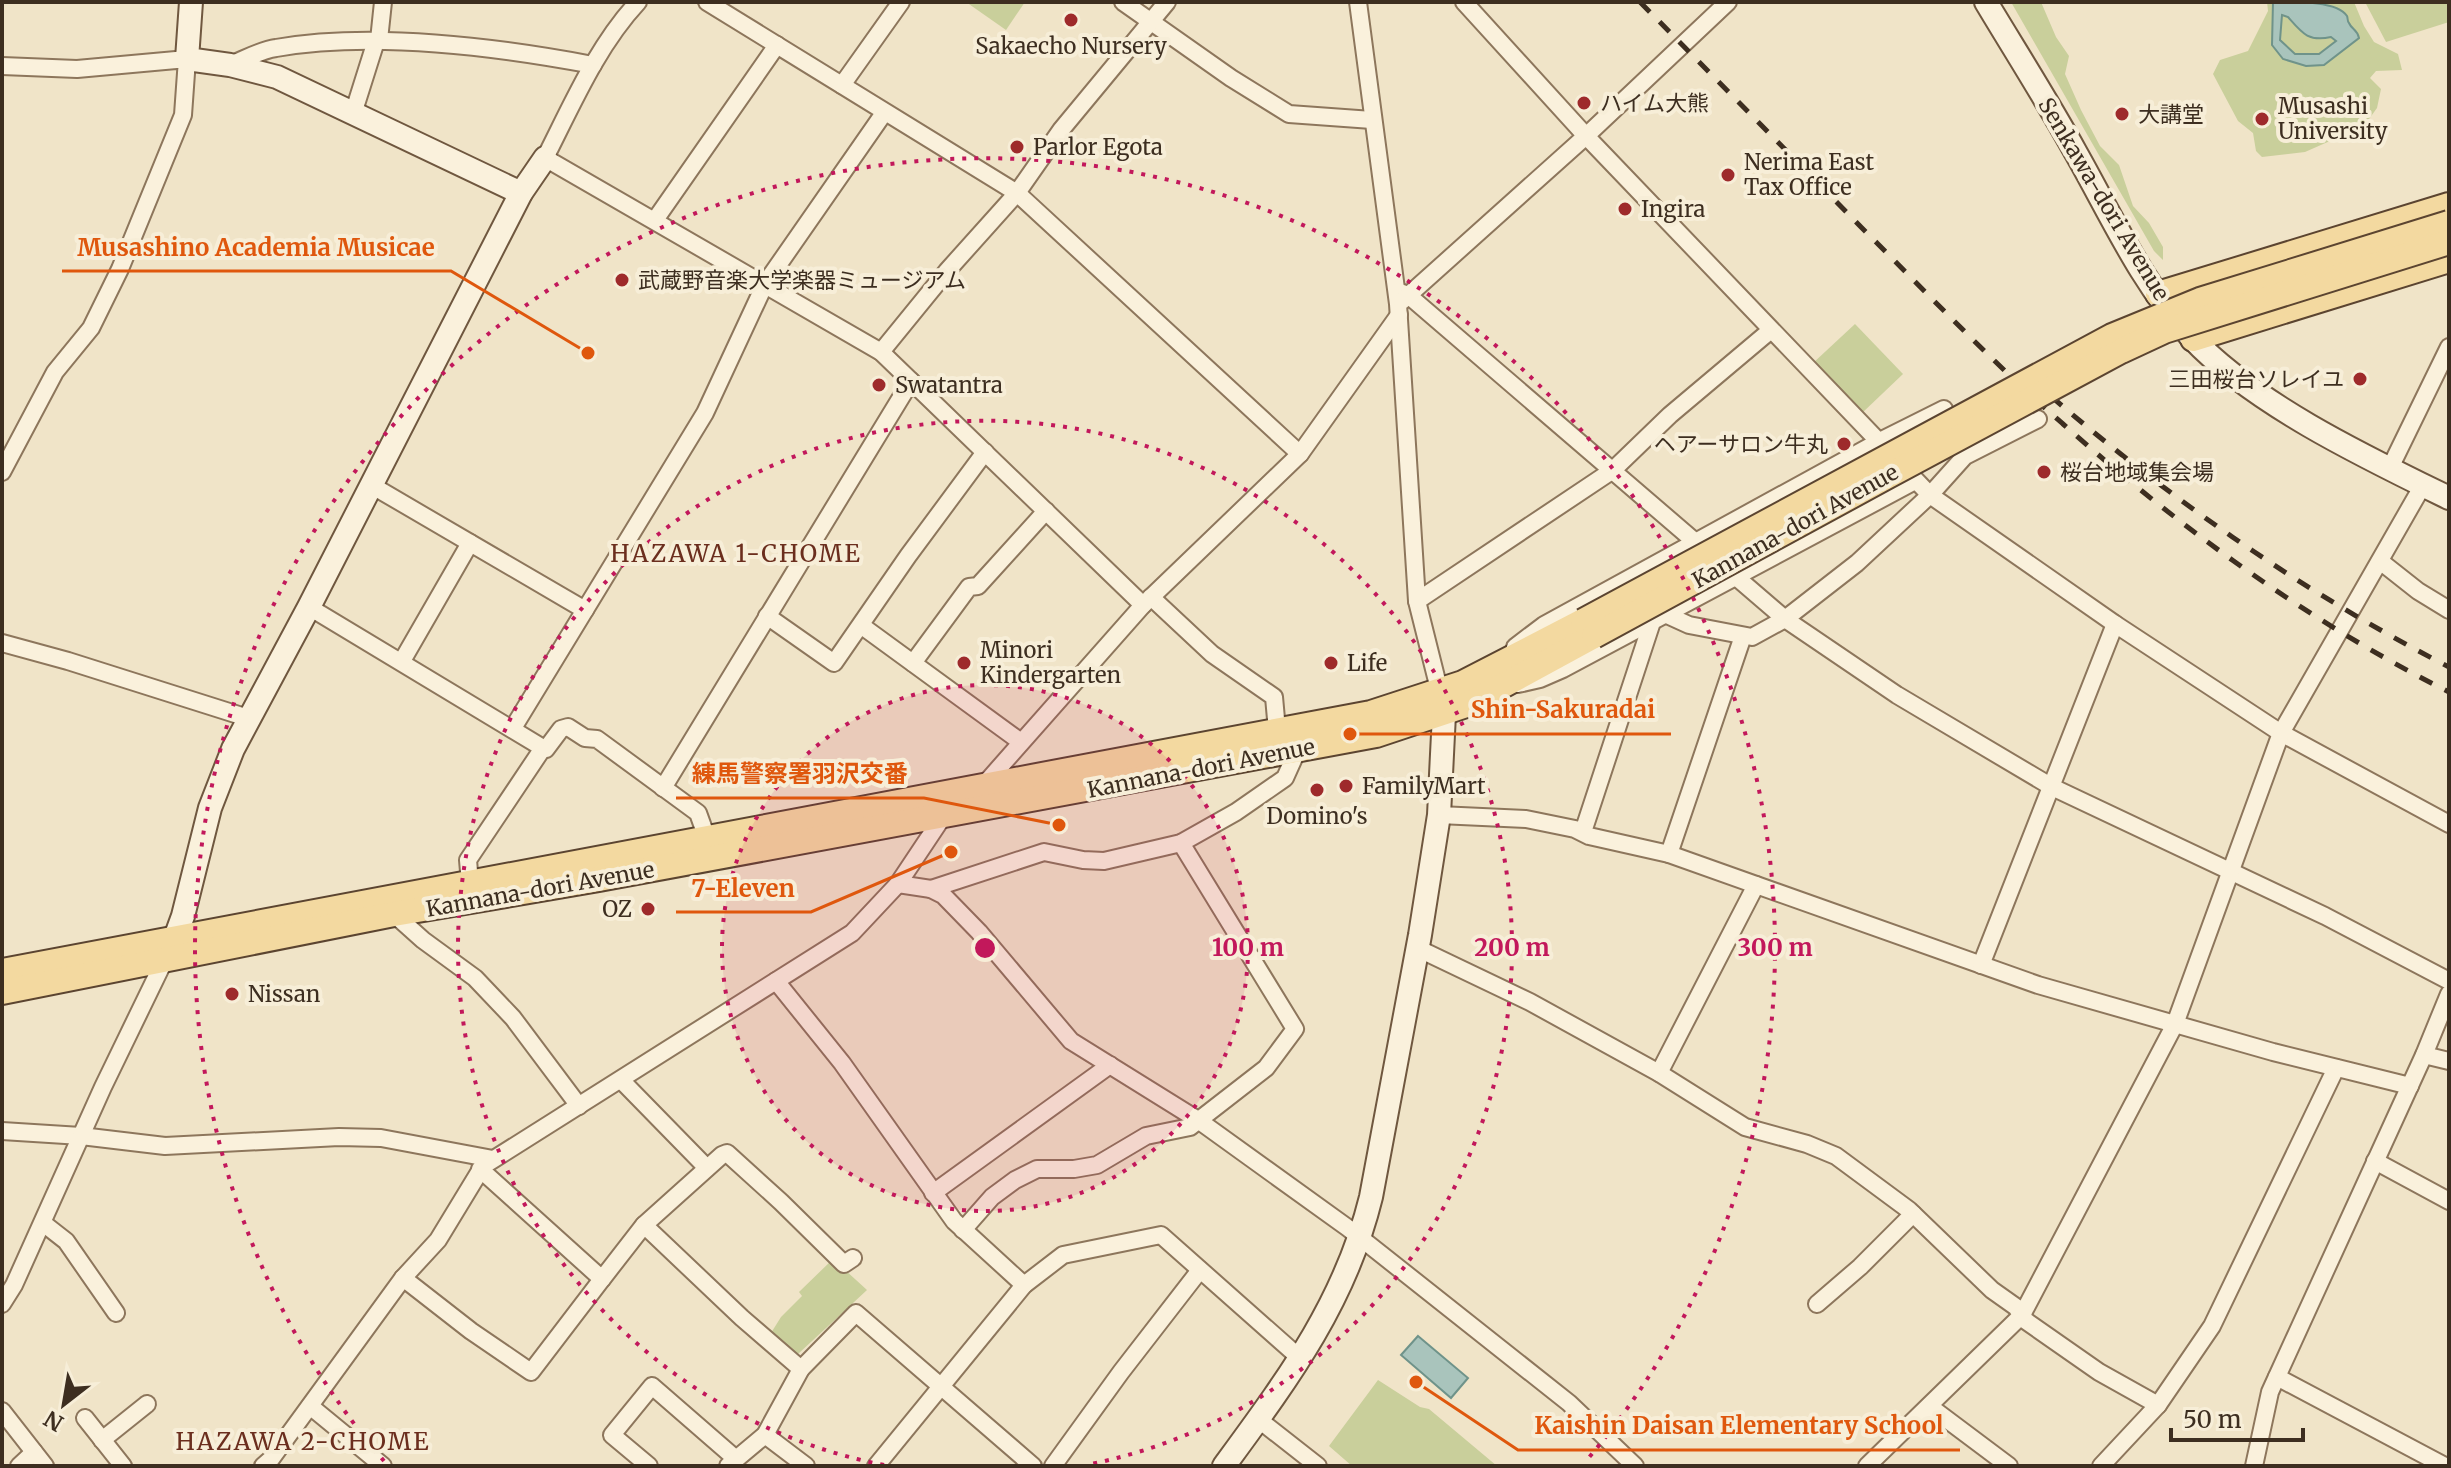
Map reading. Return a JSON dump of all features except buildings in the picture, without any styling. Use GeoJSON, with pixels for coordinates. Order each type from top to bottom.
{"type":"FeatureCollection","features":[{"type":"Feature","properties":{"kind":"main road"},"geometry":{"type":"LineString","coordinates":[[2158,294],[2449,205]]}},
{"type":"Feature","properties":{"kind":"main road","name":"Kannana-dori Avenue"},"geometry":{"type":"LineString","coordinates":[[2,992],[394,914],[1376,735],[1492,680],[1588,628],[2112,336],[2200,300],[2449,223]]}},
{"type":"Feature","properties":{"kind":"main road","name":"Kannana-dori Avenue"},"geometry":{"type":"LineString","coordinates":[[1588,628],[2164,331],[2449,242]]}},
{"type":"Feature","properties":{"kind":"main road"},"geometry":{"type":"LineString","coordinates":[[2193,339],[2449,260]]}},
{"type":"Feature","properties":{"kind":"main road","name":"Kannana-dori Avenue"},"geometry":{"type":"LineString","coordinates":[[2,971],[1277,730],[1442,704]]}},
{"type":"Feature","properties":{"kind":"street"},"geometry":{"type":"LineString","coordinates":[[2,472],[55,372],[91,328],[120,269],[183,115],[191,2]]}},
{"type":"Feature","properties":{"kind":"street"},"geometry":{"type":"LineString","coordinates":[[353,114],[377,40],[383,2]]}},
{"type":"Feature","properties":{"kind":"street"},"geometry":{"type":"LineString","coordinates":[[2,1304],[14,1285],[175,938],[219,779],[248,718],[309,607],[521,193],[545,158],[593,65],[638,2]]}},
{"type":"Feature","properties":{"kind":"street"},"geometry":{"type":"LineString","coordinates":[[707,2],[1017,193],[1300,454]]}},
{"type":"Feature","properties":{"kind":"street"},"geometry":{"type":"LineString","coordinates":[[842,85],[901,2]]}},
{"type":"Feature","properties":{"kind":"street"},"geometry":{"type":"LineString","coordinates":[[1123,2],[1231,78],[1289,114],[1372,120]]}},
{"type":"Feature","properties":{"kind":"street"},"geometry":{"type":"LineString","coordinates":[[881,352],[947,271],[1017,193],[1061,130],[1167,2]]}},
{"type":"Feature","properties":{"kind":"street"},"geometry":{"type":"LineString","coordinates":[[1224,1466],[1301,1359],[1332,1302],[1360,1239],[1371,1197],[1439,815],[1442,704],[1417,601],[1400,301],[1372,120],[1358,2]]}},
{"type":"Feature","properties":{"kind":"street"},"geometry":{"type":"LineString","coordinates":[[1464,2],[1586,136],[1930,495],[2115,624],[2281,733],[2449,824]]}},
{"type":"Feature","properties":{"kind":"street"},"geometry":{"type":"LineString","coordinates":[[983,786],[1147,601],[1300,454],[1400,301],[1586,136],[1728,2]]}},
{"type":"Feature","properties":{"kind":"street","name":"Senkawa-dori Avenue"},"geometry":{"type":"LineString","coordinates":[[1986,2],[2054,112],[2138,262],[2193,339],[2265,397],[2449,498]]}},
{"type":"Feature","properties":{"kind":"street"},"geometry":{"type":"LineString","coordinates":[[230,65],[272,48],[377,40],[530,54],[593,65]]}},
{"type":"Feature","properties":{"kind":"street"},"geometry":{"type":"LineString","coordinates":[[655,220],[777,45]]}},
{"type":"Feature","properties":{"kind":"street"},"geometry":{"type":"LineString","coordinates":[[2,66],[77,69],[187,59],[230,65],[277,77],[521,193]]}},
{"type":"Feature","properties":{"kind":"street"},"geometry":{"type":"LineString","coordinates":[[513,728],[705,413],[765,284],[884,113]]}},
{"type":"Feature","properties":{"kind":"street"},"geometry":{"type":"LineString","coordinates":[[545,158],[881,352],[1046,511],[1147,601],[1212,654],[1274,697],[1277,730]]}},
{"type":"Feature","properties":{"kind":"street"},"geometry":{"type":"LineString","coordinates":[[1400,301],[1613,470],[1785,619],[1897,695],[2052,787],[2231,870],[2449,981]]}},
{"type":"Feature","properties":{"kind":"street"},"geometry":{"type":"LineString","coordinates":[[1417,601],[1613,470],[1670,415],[1771,330]]}},
{"type":"Feature","properties":{"kind":"street"},"geometry":{"type":"LineString","coordinates":[[2390,468],[2449,347]]}},
{"type":"Feature","properties":{"kind":"street"},"geometry":{"type":"LineString","coordinates":[[663,788],[911,381]]}},
{"type":"Feature","properties":{"kind":"street"},"geometry":{"type":"LineString","coordinates":[[1492,680],[1544,625],[1944,409]]}},
{"type":"Feature","properties":{"kind":"street"},"geometry":{"type":"LineString","coordinates":[[1659,618],[1752,637],[1785,619],[1857,563],[1930,495],[1965,456],[2038,419]]}},
{"type":"Feature","properties":{"kind":"street"},"geometry":{"type":"LineString","coordinates":[[767,616],[834,663],[985,452]]}},
{"type":"Feature","properties":{"kind":"street"},"geometry":{"type":"LineString","coordinates":[[1492,680],[1540,679],[1915,481]]}},
{"type":"Feature","properties":{"kind":"street"},"geometry":{"type":"LineString","coordinates":[[371,485],[585,610]]}},
{"type":"Feature","properties":{"kind":"street"},"geometry":{"type":"LineString","coordinates":[[1867,1466],[2022,1315],[2175,1024],[2281,733],[2423,485]]}},
{"type":"Feature","properties":{"kind":"street"},"geometry":{"type":"LineString","coordinates":[[913,663],[969,587],[978,586],[1046,511]]}},
{"type":"Feature","properties":{"kind":"street"},"geometry":{"type":"LineString","coordinates":[[402,661],[470,543]]}},
{"type":"Feature","properties":{"kind":"street"},"geometry":{"type":"LineString","coordinates":[[2380,561],[2418,591],[2449,610]]}},
{"type":"Feature","properties":{"kind":"street"},"geometry":{"type":"LineString","coordinates":[[309,607],[543,748]]}},
{"type":"Feature","properties":{"kind":"street"},"geometry":{"type":"LineString","coordinates":[[1583,832],[1659,618]]}},
{"type":"Feature","properties":{"kind":"street"},"geometry":{"type":"LineString","coordinates":[[1981,965],[2115,624]]}},
{"type":"Feature","properties":{"kind":"street"},"geometry":{"type":"LineString","coordinates":[[862,626],[1021,742]]}},
{"type":"Feature","properties":{"kind":"street"},"geometry":{"type":"LineString","coordinates":[[1669,854],[1743,636]]}},
{"type":"Feature","properties":{"kind":"street"},"geometry":{"type":"LineString","coordinates":[[2,643],[248,718]]}},
{"type":"Feature","properties":{"kind":"street"},"geometry":{"type":"LineString","coordinates":[[470,883],[468,860],[543,748],[546,749],[561,729],[568,727],[585,738],[597,739],[698,813],[707,838]]}},
{"type":"Feature","properties":{"kind":"street"},"geometry":{"type":"LineString","coordinates":[[931,889],[1044,852],[1104,861],[1181,843],[1236,812],[1285,778],[1298,749]]}},
{"type":"Feature","properties":{"kind":"street"},"geometry":{"type":"LineString","coordinates":[[263,1466],[403,1278],[438,1240],[486,1164],[852,933],[898,884],[944,815]]}},
{"type":"Feature","properties":{"kind":"street"},"geometry":{"type":"LineString","coordinates":[[1439,815],[1526,819],[1669,854],[2038,985],[2410,1086]]}},
{"type":"Feature","properties":{"kind":"street"},"geometry":{"type":"LineString","coordinates":[[963,1230],[992,1197],[1037,1169],[1074,1169],[1097,1165],[1146,1136],[1190,1127],[1266,1068],[1295,1029],[1181,843]]}},
{"type":"Feature","properties":{"kind":"street"},"geometry":{"type":"LineString","coordinates":[[898,884],[931,889],[943,895],[979,932],[1071,1041],[1198,1120],[1360,1239],[1569,1403],[1635,1466]]}},
{"type":"Feature","properties":{"kind":"street"},"geometry":{"type":"LineString","coordinates":[[1659,1073],[1756,885]]}},
{"type":"Feature","properties":{"kind":"street"},"geometry":{"type":"LineString","coordinates":[[394,914],[423,940],[475,978],[513,1018],[579,1106]]}},
{"type":"Feature","properties":{"kind":"street"},"geometry":{"type":"LineString","coordinates":[[1417,948],[1530,1002],[1659,1073],[1745,1127],[1807,1144],[1836,1156],[1913,1214],[2026,1321],[2057,1344],[2158,1405]]}},
{"type":"Feature","properties":{"kind":"street"},"geometry":{"type":"LineString","coordinates":[[776,981],[842,1063],[933,1193],[963,1230],[1024,1285]]}},
{"type":"Feature","properties":{"kind":"street"},"geometry":{"type":"LineString","coordinates":[[2254,1466],[2270,1392],[2449,994]]}},
{"type":"Feature","properties":{"kind":"street"},"geometry":{"type":"LineString","coordinates":[[2424,1055],[2449,1061]]}},
{"type":"Feature","properties":{"kind":"street"},"geometry":{"type":"LineString","coordinates":[[933,1193],[1110,1065]]}},
{"type":"Feature","properties":{"kind":"street"},"geometry":{"type":"LineString","coordinates":[[2101,1466],[2158,1405],[2212,1326],[2336,1068]]}},
{"type":"Feature","properties":{"kind":"street"},"geometry":{"type":"LineString","coordinates":[[621,1080],[707,1168]]}},
{"type":"Feature","properties":{"kind":"street"},"geometry":{"type":"LineString","coordinates":[[2,1131],[165,1146],[339,1137],[381,1138],[486,1164],[602,1279]]}},
{"type":"Feature","properties":{"kind":"street"},"geometry":{"type":"LineString","coordinates":[[403,1278],[471,1331],[531,1372],[644,1225],[727,1153],[844,1264],[853,1258]]}},
{"type":"Feature","properties":{"kind":"street"},"geometry":{"type":"LineString","coordinates":[[2375,1161],[2449,1201]]}},
{"type":"Feature","properties":{"kind":"street"},"geometry":{"type":"LineString","coordinates":[[1817,1304],[1860,1267],[1913,1214]]}},
{"type":"Feature","properties":{"kind":"street"},"geometry":{"type":"LineString","coordinates":[[43,1223],[66,1241],[116,1313]]}},
{"type":"Feature","properties":{"kind":"street"},"geometry":{"type":"LineString","coordinates":[[644,1225],[801,1369]]}},
{"type":"Feature","properties":{"kind":"street"},"geometry":{"type":"LineString","coordinates":[[876,1466],[1024,1285],[1063,1255],[1161,1235],[1301,1359]]}},
{"type":"Feature","properties":{"kind":"street"},"geometry":{"type":"LineString","coordinates":[[1053,1466],[1200,1270]]}},
{"type":"Feature","properties":{"kind":"street"},"geometry":{"type":"LineString","coordinates":[[649,1466],[612,1435],[652,1386],[732,1463],[765,1435],[801,1369],[856,1313],[1033,1466]]}},
{"type":"Feature","properties":{"kind":"street"},"geometry":{"type":"LineString","coordinates":[[2277,1377],[2445,1466]]}},
{"type":"Feature","properties":{"kind":"street"},"geometry":{"type":"LineString","coordinates":[[102,1440],[147,1404]]}},
{"type":"Feature","properties":{"kind":"street"},"geometry":{"type":"LineString","coordinates":[[310,1406],[383,1466]]}},
{"type":"Feature","properties":{"kind":"street"},"geometry":{"type":"LineString","coordinates":[[1929,1406],[2009,1466]]}},
{"type":"Feature","properties":{"kind":"street"},"geometry":{"type":"LineString","coordinates":[[2,1411],[45,1466]]}},
{"type":"Feature","properties":{"kind":"street"},"geometry":{"type":"LineString","coordinates":[[85,1418],[123,1466]]}},
{"type":"Feature","properties":{"kind":"street"},"geometry":{"type":"LineString","coordinates":[[1258,1419],[1318,1466]]}},
{"type":"Feature","properties":{"kind":"street"},"geometry":{"type":"LineString","coordinates":[[765,1435],[806,1466]]}},
{"type":"Feature","properties":{"kind":"street"},"geometry":{"type":"LineString","coordinates":[[19,1466],[34,1452]]}},
{"type":"Feature","properties":{"kind":"green space"},"geometry":{"type":"Polygon","coordinates":[[[966,2],[1025,2],[1006,30],[966,2]]]}},
{"type":"Feature","properties":{"kind":"green space"},"geometry":{"type":"Polygon","coordinates":[[[2011,2],[2041,2],[2056,37],[2069,56],[2065,74],[2081,110],[2100,146],[2119,165],[2133,206],[2149,223],[2163,247],[2163,260],[2154,251],[2011,2]]]}},
{"type":"Feature","properties":{"kind":"green space"},"geometry":{"type":"Polygon","coordinates":[[[2267,2],[2354,2],[2374,42],[2398,54],[2402,70],[2376,71],[2370,78],[2381,89],[2377,108],[2364,126],[2305,152],[2262,157],[2256,151],[2253,133],[2238,121],[2213,74],[2220,60],[2248,51],[2268,11],[2267,2]]]}},
{"type":"Feature","properties":{"kind":"green space"},"geometry":{"type":"Polygon","coordinates":[[[2365,2],[2449,2],[2449,22],[2386,42],[2365,2]]]}},
{"type":"Feature","properties":{"kind":"green space"},"geometry":{"type":"Polygon","coordinates":[[[1855,324],[1903,374],[1861,414],[1812,364],[1855,324]]]}},
{"type":"Feature","properties":{"kind":"green space"},"geometry":{"type":"Polygon","coordinates":[[[833,1259],[867,1290],[798,1354],[794,1353],[771,1333],[781,1317],[802,1296],[799,1292],[833,1259]]]}},
{"type":"Feature","properties":{"kind":"green space"},"geometry":{"type":"Polygon","coordinates":[[[1378,1380],[1420,1407],[1429,1409],[1497,1466],[1352,1466],[1329,1446],[1378,1380]]]}},
{"type":"Feature","properties":{"kind":"water"},"geometry":{"type":"Polygon","coordinates":[[[2273,2],[2334,7],[2347,16],[2359,38],[2324,65],[2306,66],[2283,59],[2272,45],[2273,2]],[[2282,15],[2280,40],[2295,54],[2319,54],[2336,41],[2331,37],[2306,35],[2282,15]]]}},
{"type":"Feature","properties":{"kind":"water"},"geometry":{"type":"Polygon","coordinates":[[[1418,1336],[1468,1378],[1451,1398],[1401,1355],[1418,1336]]]}},
{"type":"Feature","properties":{"kind":"railway"},"geometry":{"type":"LineString","coordinates":[[1640,2],[1985,352],[2107,463],[2200,536],[2296,604],[2397,665],[2449,692]]}},
{"type":"Feature","properties":{"kind":"railway"},"geometry":{"type":"LineString","coordinates":[[2030,378],[2128,460],[2230,536],[2337,605],[2449,667]]}},
{"type":"Feature","properties":{"kind":"place","name":"Sakaecho Nursery"},"geometry":{"type":"Point","coordinates":[1071,20]}},
{"type":"Feature","properties":{"kind":"place","name":"ハイム大熊"},"geometry":{"type":"Point","coordinates":[1584,103]}},
{"type":"Feature","properties":{"kind":"place","name":"大講堂"},"geometry":{"type":"Point","coordinates":[2122,114]}},
{"type":"Feature","properties":{"kind":"place","name":"Musashi University"},"geometry":{"type":"Point","coordinates":[2262,119]}},
{"type":"Feature","properties":{"kind":"place","name":"Parlor Egota"},"geometry":{"type":"Point","coordinates":[1017,147]}},
{"type":"Feature","properties":{"kind":"place","name":"Nerima East Tax Office"},"geometry":{"type":"Point","coordinates":[1728,175]}},
{"type":"Feature","properties":{"kind":"place","name":"Ingira"},"geometry":{"type":"Point","coordinates":[1625,209]}},
{"type":"Feature","properties":{"kind":"place","name":"武蔵野音楽大学楽器ミュージアム"},"geometry":{"type":"Point","coordinates":[622,280]}},
{"type":"Feature","properties":{"kind":"place","name":"Musashino Academia Musicae"},"geometry":{"type":"Point","coordinates":[588,353]}},
{"type":"Feature","properties":{"kind":"place","name":"三田桜台ソレイユ"},"geometry":{"type":"Point","coordinates":[2360,379]}},
{"type":"Feature","properties":{"kind":"place","name":"Swatantra"},"geometry":{"type":"Point","coordinates":[879,385]}},
{"type":"Feature","properties":{"kind":"place","name":"ヘアーサロン牛丸"},"geometry":{"type":"Point","coordinates":[1844,444]}},
{"type":"Feature","properties":{"kind":"place","name":"桜台地域集会場"},"geometry":{"type":"Point","coordinates":[2044,472]}},
{"type":"Feature","properties":{"kind":"place","name":"Minori Kindergarten"},"geometry":{"type":"Point","coordinates":[964,663]}},
{"type":"Feature","properties":{"kind":"place","name":"Life"},"geometry":{"type":"Point","coordinates":[1331,663]}},
{"type":"Feature","properties":{"kind":"place","name":"Shin-Sakuradai"},"geometry":{"type":"Point","coordinates":[1350,734]}},
{"type":"Feature","properties":{"kind":"place","name":"FamilyMart"},"geometry":{"type":"Point","coordinates":[1346,786]}},
{"type":"Feature","properties":{"kind":"place","name":"Domino's"},"geometry":{"type":"Point","coordinates":[1317,790]}},
{"type":"Feature","properties":{"kind":"place","name":"練馬警察署羽沢交番"},"geometry":{"type":"Point","coordinates":[1059,825]}},
{"type":"Feature","properties":{"kind":"place","name":"7-Eleven"},"geometry":{"type":"Point","coordinates":[951,852]}},
{"type":"Feature","properties":{"kind":"place","name":"OZ"},"geometry":{"type":"Point","coordinates":[648,909]}},
{"type":"Feature","properties":{"kind":"place","name":"Nissan"},"geometry":{"type":"Point","coordinates":[232,994]}},
{"type":"Feature","properties":{"kind":"place","name":"Kaishin Daisan Elementary School"},"geometry":{"type":"Point","coordinates":[1416,1382]}},
{"type":"Feature","properties":{"kind":"district","name":"HAZAWA 1-CHOME"},"geometry":{"type":"Point","coordinates":[736,554]}},
{"type":"Feature","properties":{"kind":"district","name":"HAZAWA 2-CHOME"},"geometry":{"type":"Point","coordinates":[303,1442]}}]}
